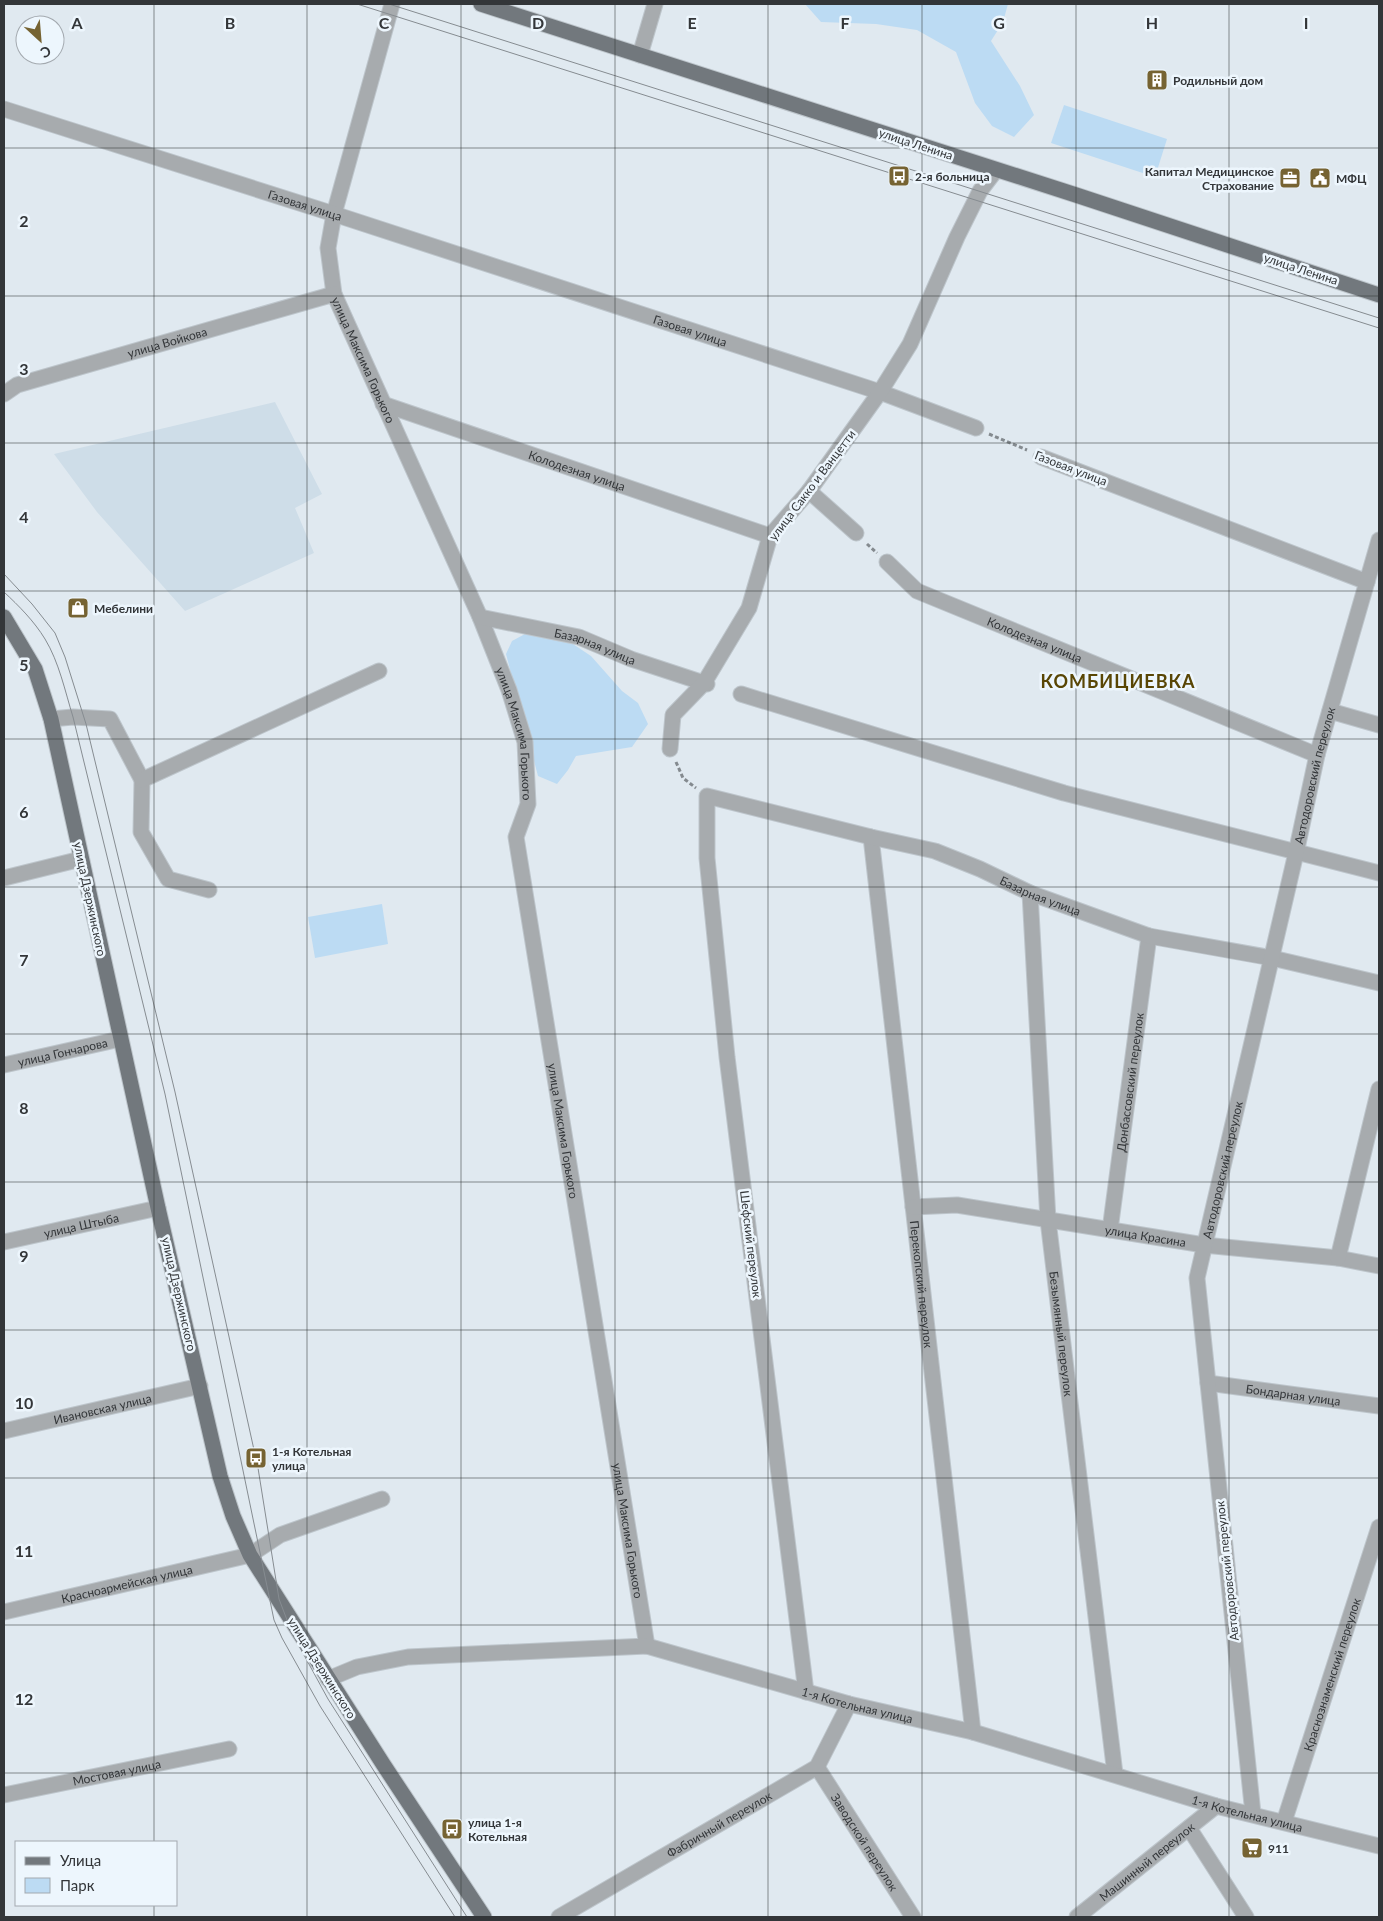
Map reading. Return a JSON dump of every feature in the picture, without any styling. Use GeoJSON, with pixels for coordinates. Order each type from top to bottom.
{"type":"FeatureCollection","features":[{"type":"Feature","properties":{"kind":"main road","name":"улица Ленина"},"geometry":{"type":"LineString","coordinates":[[481,4],[1379,295]]}},
{"type":"Feature","properties":{"kind":"main road","name":"улица Дзержинского"},"geometry":{"type":"LineString","coordinates":[[4,617],[35,669],[51,719],[158,1208],[223,1484],[233,1516],[250,1555],[328,1679],[484,1917]]}},
{"type":"Feature","properties":{"kind":"street","name":"улица Максима Горького"},"geometry":{"type":"LineString","coordinates":[[392,4],[334,214],[328,248],[334,294],[480,618],[509,690],[525,742],[528,804],[516,837],[648,1646]]}},
{"type":"Feature","properties":{"kind":"street"},"geometry":{"type":"LineString","coordinates":[[640,55],[655,4]]}},
{"type":"Feature","properties":{"kind":"street","name":"Газовая улица"},"geometry":{"type":"LineString","coordinates":[[4,108],[880,392],[976,428]]}},
{"type":"Feature","properties":{"kind":"street","name":"улица Сакко и Ванцетти"},"geometry":{"type":"LineString","coordinates":[[670,749],[673,716],[705,683],[749,608],[770,536],[809,491],[880,392],[910,344],[957,237],[980,191],[996,170]]}},
{"type":"Feature","properties":{"kind":"street","name":"улица Войкова"},"geometry":{"type":"LineString","coordinates":[[4,394],[17,385],[334,294]]}},
{"type":"Feature","properties":{"kind":"street","name":"Колодезная улица"},"geometry":{"type":"LineString","coordinates":[[383,404],[770,536]]}},
{"type":"Feature","properties":{"kind":"street","name":"Газовая улица"},"geometry":{"type":"LineString","coordinates":[[1041,457],[1367,582]]}},
{"type":"Feature","properties":{"kind":"street"},"geometry":{"type":"LineString","coordinates":[[809,491],[856,533]]}},
{"type":"Feature","properties":{"kind":"street","name":"Автодоровский переулок"},"geometry":{"type":"LineString","coordinates":[[1253,1814],[1197,1278],[1272,958],[1317,755],[1379,540]]}},
{"type":"Feature","properties":{"kind":"street","name":"Колодезная улица"},"geometry":{"type":"LineString","coordinates":[[887,562],[917,590],[1317,755]]}},
{"type":"Feature","properties":{"kind":"street","name":"Базарная улица"},"geometry":{"type":"LineString","coordinates":[[480,618],[579,637],[631,659],[705,683]]}},
{"type":"Feature","properties":{"kind":"street"},"geometry":{"type":"LineString","coordinates":[[142,780],[379,671]]}},
{"type":"Feature","properties":{"kind":"street"},"geometry":{"type":"LineString","coordinates":[[741,694],[1064,792],[1379,873]]}},
{"type":"Feature","properties":{"kind":"street"},"geometry":{"type":"LineString","coordinates":[[1330,711],[1379,725]]}},
{"type":"Feature","properties":{"kind":"street"},"geometry":{"type":"LineString","coordinates":[[51,719],[73,717],[110,719],[142,780],[140,832],[168,879],[209,890]]}},
{"type":"Feature","properties":{"kind":"street","name":"Базарная улица"},"geometry":{"type":"LineString","coordinates":[[707,796],[935,851],[980,868],[1030,892],[1149,936],[1272,958],[1379,983]]}},
{"type":"Feature","properties":{"kind":"street","name":"Шефский переулок"},"geometry":{"type":"LineString","coordinates":[[707,796],[707,858],[728,1057],[806,1692]]}},
{"type":"Feature","properties":{"kind":"street","name":"Перекопский переулок"},"geometry":{"type":"LineString","coordinates":[[871,837],[973,1732]]}},
{"type":"Feature","properties":{"kind":"street"},"geometry":{"type":"LineString","coordinates":[[4,878],[81,859]]}},
{"type":"Feature","properties":{"kind":"street","name":"Безымянный переулок"},"geometry":{"type":"LineString","coordinates":[[1030,892],[1048,1220],[1115,1774]]}},
{"type":"Feature","properties":{"kind":"street","name":"Донбассовский переулок"},"geometry":{"type":"LineString","coordinates":[[1110,1230],[1149,936]]}},
{"type":"Feature","properties":{"kind":"street","name":"улица Гончарова"},"geometry":{"type":"LineString","coordinates":[[4,1065],[120,1039]]}},
{"type":"Feature","properties":{"kind":"street"},"geometry":{"type":"LineString","coordinates":[[1338,1258],[1379,1089]]}},
{"type":"Feature","properties":{"kind":"street","name":"улица Красина"},"geometry":{"type":"LineString","coordinates":[[913,1207],[957,1205],[1204,1244],[1338,1258],[1379,1266]]}},
{"type":"Feature","properties":{"kind":"street","name":"улица Штыба"},"geometry":{"type":"LineString","coordinates":[[4,1242],[158,1208]]}},
{"type":"Feature","properties":{"kind":"street","name":"Бондарная улица"},"geometry":{"type":"LineString","coordinates":[[1208,1383],[1379,1406]]}},
{"type":"Feature","properties":{"kind":"street","name":"Ивановская улица"},"geometry":{"type":"LineString","coordinates":[[4,1431],[200,1386]]}},
{"type":"Feature","properties":{"kind":"street"},"geometry":{"type":"LineString","coordinates":[[250,1555],[280,1535],[382,1499]]}},
{"type":"Feature","properties":{"kind":"street","name":"Краснознаменский переулок"},"geometry":{"type":"LineString","coordinates":[[1284,1822],[1375,1555],[1379,1527]]}},
{"type":"Feature","properties":{"kind":"street","name":"Красноармейская улица"},"geometry":{"type":"LineString","coordinates":[[4,1612],[250,1555]]}},
{"type":"Feature","properties":{"kind":"street","name":"1-я Котельная улица"},"geometry":{"type":"LineString","coordinates":[[328,1679],[357,1667],[408,1657],[648,1646],[849,1704],[973,1732],[1216,1806],[1379,1846]]}},
{"type":"Feature","properties":{"kind":"street"},"geometry":{"type":"LineString","coordinates":[[817,1767],[849,1704]]}},
{"type":"Feature","properties":{"kind":"street","name":"Мостовая улица"},"geometry":{"type":"LineString","coordinates":[[4,1795],[229,1749]]}},
{"type":"Feature","properties":{"kind":"street","name":"Фабричный переулок"},"geometry":{"type":"LineString","coordinates":[[559,1917],[817,1767]]}},
{"type":"Feature","properties":{"kind":"street","name":"Заводской переулок"},"geometry":{"type":"LineString","coordinates":[[817,1767],[913,1917]]}},
{"type":"Feature","properties":{"kind":"street","name":"Машинный переулок"},"geometry":{"type":"LineString","coordinates":[[1078,1917],[1216,1806]]}},
{"type":"Feature","properties":{"kind":"street"},"geometry":{"type":"LineString","coordinates":[[1189,1828],[1246,1917]]}},
{"type":"Feature","properties":{"kind":"path","name":"Газовая улица"},"geometry":{"type":"LineString","coordinates":[[976,428],[1041,457]]}},
{"type":"Feature","properties":{"kind":"path"},"geometry":{"type":"LineString","coordinates":[[856,533],[887,562]]}},
{"type":"Feature","properties":{"kind":"path"},"geometry":{"type":"LineString","coordinates":[[670,749],[683,778],[707,796]]}},
{"type":"Feature","properties":{"kind":"shaded area"},"geometry":{"type":"Polygon","coordinates":[[[275,402],[322,494],[295,508],[314,553],[185,611],[97,512],[54,454],[275,402]]]}},
{"type":"Feature","properties":{"kind":"green space"},"geometry":{"type":"Polygon","coordinates":[[[805,4],[1008,4],[1003,22],[991,41],[1020,86],[1034,115],[1014,137],[992,126],[975,103],[956,52],[917,30],[876,24],[821,22],[805,4]]]}},
{"type":"Feature","properties":{"kind":"green space"},"geometry":{"type":"Polygon","coordinates":[[[1064,105],[1167,139],[1155,177],[1051,143],[1064,105]]]}},
{"type":"Feature","properties":{"kind":"green space"},"geometry":{"type":"Polygon","coordinates":[[[525,634],[573,644],[591,656],[622,691],[638,703],[648,724],[632,747],[576,756],[557,784],[538,776],[506,654],[512,641],[525,634]]]}},
{"type":"Feature","properties":{"kind":"green space"},"geometry":{"type":"Polygon","coordinates":[[[382,904],[388,944],[315,958],[308,917],[382,904]]]}},
{"type":"Feature","properties":{"kind":"tram line"},"geometry":{"type":"LineString","coordinates":[[357,4],[1379,328]]}},
{"type":"Feature","properties":{"kind":"tram line"},"geometry":{"type":"LineString","coordinates":[[389,4],[1379,318]]}},
{"type":"Feature","properties":{"kind":"tram line"},"geometry":{"type":"LineString","coordinates":[[4,574],[32,604],[55,633],[65,657],[86,724],[175,1092],[258,1468],[279,1599],[292,1633],[328,1699],[467,1917]]}},
{"type":"Feature","properties":{"kind":"tram line"},"geometry":{"type":"LineString","coordinates":[[4,592],[36,626],[50,648],[58,667],[73,717],[165,1094],[274,1620],[320,1706],[455,1917]]}},
{"type":"Feature","properties":{"kind":"place","name":"Родильный дом"},"geometry":{"type":"Point","coordinates":[1157,80]}},
{"type":"Feature","properties":{"kind":"place","name":"2-я больница"},"geometry":{"type":"Point","coordinates":[899,176]}},
{"type":"Feature","properties":{"kind":"place","name":"Капитал Медицинское Страхование"},"geometry":{"type":"Point","coordinates":[1290,178]}},
{"type":"Feature","properties":{"kind":"place","name":"МФЦ"},"geometry":{"type":"Point","coordinates":[1320,178]}},
{"type":"Feature","properties":{"kind":"place","name":"Мебелини"},"geometry":{"type":"Point","coordinates":[78,608]}},
{"type":"Feature","properties":{"kind":"place","name":"1-я Котельная улица"},"geometry":{"type":"Point","coordinates":[256,1458]}},
{"type":"Feature","properties":{"kind":"place","name":"улица 1-я Котельная"},"geometry":{"type":"Point","coordinates":[452,1829]}},
{"type":"Feature","properties":{"kind":"place","name":"911"},"geometry":{"type":"Point","coordinates":[1252,1848]}},
{"type":"Feature","properties":{"kind":"district","name":"КОМБИЦИЕВКА"},"geometry":{"type":"Point","coordinates":[1118,681]}}]}
